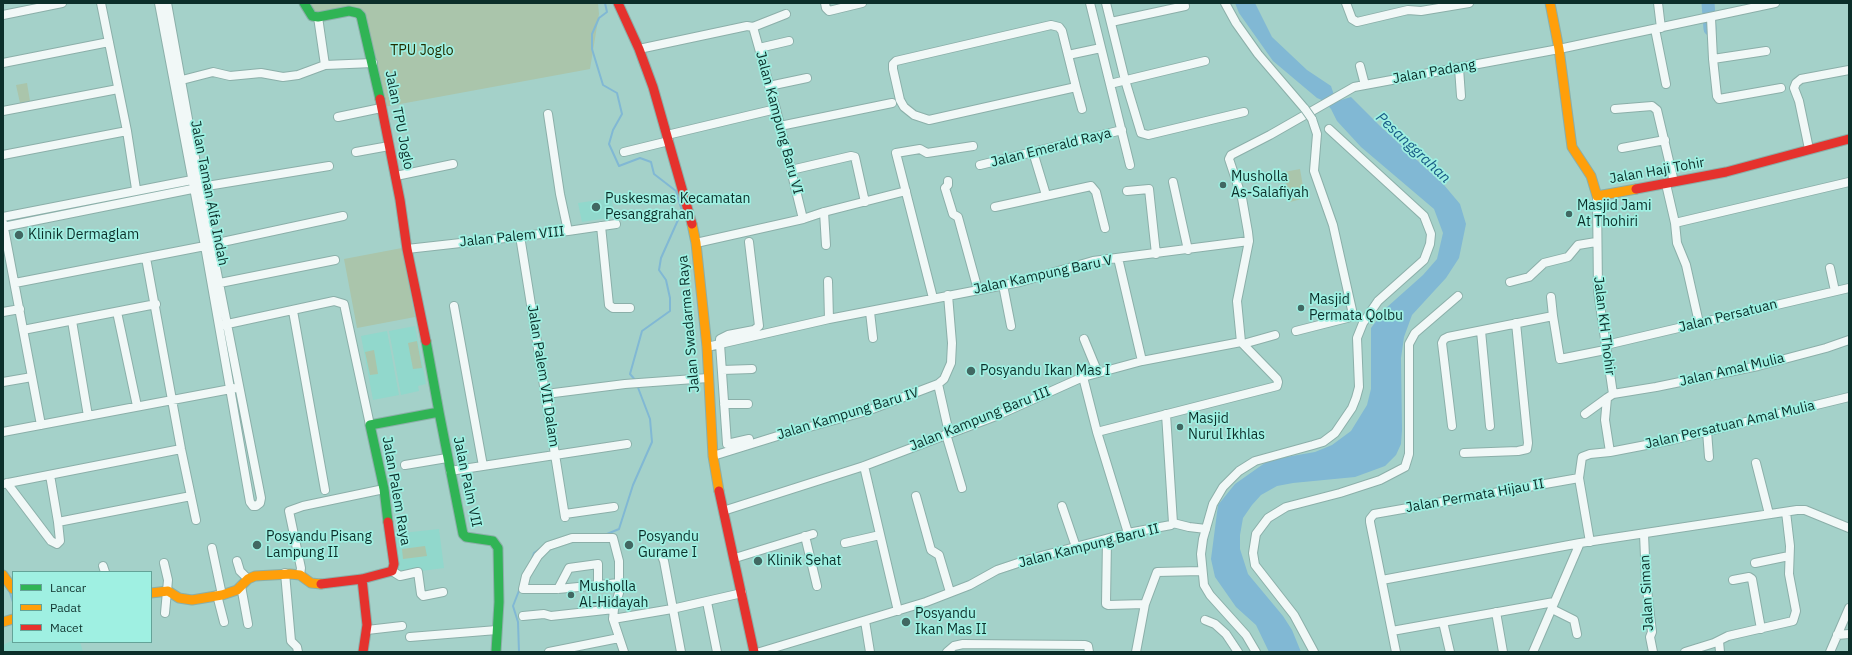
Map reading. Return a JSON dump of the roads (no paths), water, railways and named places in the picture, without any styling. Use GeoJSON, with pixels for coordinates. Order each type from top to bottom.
{"type":"FeatureCollection","features":[{"type":"Feature","properties":{"kind":"street"},"geometry":{"type":"LineString","coordinates":[[3,15],[62,3]]}},
{"type":"Feature","properties":{"kind":"street"},"geometry":{"type":"LineString","coordinates":[[101,3],[136,190]]}},
{"type":"Feature","properties":{"kind":"street","name":"Jalan Taman Alfa Indah"},"geometry":{"type":"LineString","coordinates":[[159,3],[209,245],[220,284],[228,325],[235,388],[250,502],[253,506],[256,506],[260,503],[261,498],[235,388],[219,326],[209,245]]}},
{"type":"Feature","properties":{"kind":"street","name":"Jalan Taman Alfa Indah"},"geometry":{"type":"LineString","coordinates":[[168,3],[182,80],[195,179]]}},
{"type":"Feature","properties":{"kind":"street"},"geometry":{"type":"LineString","coordinates":[[304,3],[308,12],[312,16],[318,17],[325,65]]}},
{"type":"Feature","properties":{"kind":"street","name":"Jalan Swadarma Raya"},"geometry":{"type":"LineString","coordinates":[[618,3],[639,49],[653,87],[690,212],[696,243],[707,347],[713,456],[723,511],[735,558],[754,652]]}},
{"type":"Feature","properties":{"kind":"street"},"geometry":{"type":"LineString","coordinates":[[825,3],[826,8],[829,11],[862,3]]}},
{"type":"Feature","properties":{"kind":"street"},"geometry":{"type":"LineString","coordinates":[[1090,3],[1130,165]]}},
{"type":"Feature","properties":{"kind":"street"},"geometry":{"type":"LineString","coordinates":[[1106,3],[1139,129],[1144,135],[1244,112]]}},
{"type":"Feature","properties":{"kind":"street"},"geometry":{"type":"LineString","coordinates":[[1225,3],[1236,23],[1258,54],[1309,109],[1317,134],[1314,171],[1332,225],[1352,310],[1350,316],[1347,318],[1296,331]]}},
{"type":"Feature","properties":{"kind":"street"},"geometry":{"type":"LineString","coordinates":[[1346,3],[1352,19],[1357,22],[1410,7],[1421,11],[1469,3]]}},
{"type":"Feature","properties":{"kind":"street","name":"Jalan Haji Tohir"},"geometry":{"type":"LineString","coordinates":[[1550,3],[1559,49],[1572,147],[1591,176],[1596,196],[1726,172],[1849,139]]}},
{"type":"Feature","properties":{"kind":"street"},"geometry":{"type":"LineString","coordinates":[[1658,3],[1658,29],[1666,84]]}},
{"type":"Feature","properties":{"kind":"street","name":"Jalan Padang"},"geometry":{"type":"LineString","coordinates":[[1249,241],[1242,198],[1229,159],[1230,156],[1270,135],[1309,109],[1348,90],[1365,84],[1559,49],[1775,3]]}},
{"type":"Feature","properties":{"kind":"street"},"geometry":{"type":"LineString","coordinates":[[1111,22],[1185,6]]}},
{"type":"Feature","properties":{"kind":"street","name":"Jalan TPU Joglo"},"geometry":{"type":"LineString","coordinates":[[318,17],[349,11],[358,13],[361,16],[373,63],[396,176],[407,249]]}},
{"type":"Feature","properties":{"kind":"street"},"geometry":{"type":"LineString","coordinates":[[639,49],[748,26],[753,27],[786,14]]}},
{"type":"Feature","properties":{"kind":"street"},"geometry":{"type":"LineString","coordinates":[[1709,18],[1717,96],[1719,99],[1781,88]]}},
{"type":"Feature","properties":{"kind":"street"},"geometry":{"type":"LineString","coordinates":[[1076,87],[930,120],[914,116],[904,107],[900,100],[893,69],[896,61],[901,59],[1051,25],[1059,27],[1068,55],[1082,109]]}},
{"type":"Feature","properties":{"kind":"street","name":"Jalan Kampung Baru VI"},"geometry":{"type":"LineString","coordinates":[[753,27],[804,219]]}},
{"type":"Feature","properties":{"kind":"street"},"geometry":{"type":"LineString","coordinates":[[759,48],[789,41]]}},
{"type":"Feature","properties":{"kind":"street"},"geometry":{"type":"LineString","coordinates":[[3,63],[108,42]]}},
{"type":"Feature","properties":{"kind":"street"},"geometry":{"type":"LineString","coordinates":[[1068,55],[1101,48]]}},
{"type":"Feature","properties":{"kind":"street"},"geometry":{"type":"LineString","coordinates":[[1713,59],[1766,51]]}},
{"type":"Feature","properties":{"kind":"street"},"geometry":{"type":"LineString","coordinates":[[1110,84],[1205,61]]}},
{"type":"Feature","properties":{"kind":"street"},"geometry":{"type":"LineString","coordinates":[[182,80],[213,72],[230,76],[261,73],[283,77],[298,75],[325,65],[373,63]]}},
{"type":"Feature","properties":{"kind":"street"},"geometry":{"type":"LineString","coordinates":[[1360,66],[1365,84]]}},
{"type":"Feature","properties":{"kind":"street"},"geometry":{"type":"LineString","coordinates":[[1459,68],[1461,96]]}},
{"type":"Feature","properties":{"kind":"street"},"geometry":{"type":"LineString","coordinates":[[1808,149],[1799,101],[1794,88],[1796,83],[1801,79],[1849,70]]}},
{"type":"Feature","properties":{"kind":"street"},"geometry":{"type":"LineString","coordinates":[[769,86],[807,78]]}},
{"type":"Feature","properties":{"kind":"street"},"geometry":{"type":"LineString","coordinates":[[3,111],[118,89]]}},
{"type":"Feature","properties":{"kind":"street"},"geometry":{"type":"LineString","coordinates":[[780,126],[892,103]]}},
{"type":"Feature","properties":{"kind":"street"},"geometry":{"type":"LineString","coordinates":[[1615,109],[1652,106],[1658,110],[1665,140],[1677,242],[1686,265],[1699,323]]}},
{"type":"Feature","properties":{"kind":"street"},"geometry":{"type":"LineString","coordinates":[[338,117],[382,108]]}},
{"type":"Feature","properties":{"kind":"street"},"geometry":{"type":"LineString","coordinates":[[624,152],[668,138],[776,109]]}},
{"type":"Feature","properties":{"kind":"street"},"geometry":{"type":"LineString","coordinates":[[548,114],[560,194],[568,231]]}},
{"type":"Feature","properties":{"kind":"street"},"geometry":{"type":"LineString","coordinates":[[1256,652],[1246,635],[1210,596],[1204,585],[1201,554],[1213,504],[1223,488],[1239,471],[1267,457],[1313,446],[1323,442],[1335,433],[1352,408],[1359,387],[1356,350],[1357,338],[1363,324],[1378,301],[1418,267],[1428,255],[1430,234],[1424,216],[1329,129]]}},
{"type":"Feature","properties":{"kind":"street","name":"Jalan Emerald Raya"},"geometry":{"type":"LineString","coordinates":[[980,165],[1122,130]]}},
{"type":"Feature","properties":{"kind":"street"},"geometry":{"type":"LineString","coordinates":[[3,155],[126,131]]}},
{"type":"Feature","properties":{"kind":"street"},"geometry":{"type":"LineString","coordinates":[[1622,148],[1665,140]]}},
{"type":"Feature","properties":{"kind":"street"},"geometry":{"type":"LineString","coordinates":[[356,152],[389,146]]}},
{"type":"Feature","properties":{"kind":"street"},"geometry":{"type":"LineString","coordinates":[[933,298],[896,156],[897,152],[920,149],[928,153],[973,146]]}},
{"type":"Feature","properties":{"kind":"street"},"geometry":{"type":"LineString","coordinates":[[1033,152],[1046,196]]}},
{"type":"Feature","properties":{"kind":"street"},"geometry":{"type":"LineString","coordinates":[[791,170],[850,156],[855,157],[865,202]]}},
{"type":"Feature","properties":{"kind":"street"},"geometry":{"type":"LineString","coordinates":[[396,176],[454,164]]}},
{"type":"Feature","properties":{"kind":"street"},"geometry":{"type":"LineString","coordinates":[[41,425],[15,283],[5,244],[3,225],[197,188],[329,166]]}},
{"type":"Feature","properties":{"kind":"street"},"geometry":{"type":"LineString","coordinates":[[3,216],[195,179]]}},
{"type":"Feature","properties":{"kind":"street"},"geometry":{"type":"LineString","coordinates":[[948,181],[946,189],[953,214],[958,217],[978,290]]}},
{"type":"Feature","properties":{"kind":"street"},"geometry":{"type":"LineString","coordinates":[[1173,182],[1188,250]]}},
{"type":"Feature","properties":{"kind":"street"},"geometry":{"type":"LineString","coordinates":[[1675,223],[1849,182]]}},
{"type":"Feature","properties":{"kind":"street"},"geometry":{"type":"LineString","coordinates":[[995,207],[1091,186],[1096,192],[1105,228]]}},
{"type":"Feature","properties":{"kind":"street"},"geometry":{"type":"LineString","coordinates":[[1127,190],[1149,189],[1156,254]]}},
{"type":"Feature","properties":{"kind":"street"},"geometry":{"type":"LineString","coordinates":[[696,243],[804,219],[824,212],[906,191]]}},
{"type":"Feature","properties":{"kind":"street","name":"Jalan KH Thohir"},"geometry":{"type":"LineString","coordinates":[[1596,196],[1598,291],[1606,348],[1610,396],[1605,424],[1610,452]]}},
{"type":"Feature","properties":{"kind":"street"},"geometry":{"type":"LineString","coordinates":[[824,212],[826,245]]}},
{"type":"Feature","properties":{"kind":"street"},"geometry":{"type":"LineString","coordinates":[[15,283],[146,258],[343,216]]}},
{"type":"Feature","properties":{"kind":"street","name":"Jalan Palem VIII"},"geometry":{"type":"LineString","coordinates":[[407,249],[568,231],[616,224]]}},
{"type":"Feature","properties":{"kind":"street"},"geometry":{"type":"LineString","coordinates":[[601,226],[610,305],[613,308],[630,308]]}},
{"type":"Feature","properties":{"kind":"street","name":"Jalan Palem VII Dalam"},"geometry":{"type":"LineString","coordinates":[[520,236],[565,516],[614,507]]}},
{"type":"Feature","properties":{"kind":"street"},"geometry":{"type":"LineString","coordinates":[[1097,432],[1277,386],[1277,379],[1242,343],[1236,301],[1249,241]]}},
{"type":"Feature","properties":{"kind":"street","name":"Jalan Kampung Baru V"},"geometry":{"type":"LineString","coordinates":[[707,347],[829,319],[1031,279],[1093,261],[1249,241]]}},
{"type":"Feature","properties":{"kind":"street"},"geometry":{"type":"LineString","coordinates":[[749,242],[759,326],[754,330],[728,335],[720,339],[720,344],[727,444],[750,439]]}},
{"type":"Feature","properties":{"kind":"street"},"geometry":{"type":"LineString","coordinates":[[1510,282],[1529,277],[1544,262],[1568,257],[1578,245],[1596,242]]}},
{"type":"Feature","properties":{"kind":"street"},"geometry":{"type":"LineString","coordinates":[[407,249],[424,329],[439,412]]}},
{"type":"Feature","properties":{"kind":"street"},"geometry":{"type":"LineString","coordinates":[[146,258],[156,304],[181,449],[196,520]]}},
{"type":"Feature","properties":{"kind":"street"},"geometry":{"type":"LineString","coordinates":[[1118,258],[1142,361]]}},
{"type":"Feature","properties":{"kind":"street"},"geometry":{"type":"LineString","coordinates":[[220,284],[335,260]]}},
{"type":"Feature","properties":{"kind":"street"},"geometry":{"type":"LineString","coordinates":[[1830,268],[1835,291]]}},
{"type":"Feature","properties":{"kind":"street"},"geometry":{"type":"LineString","coordinates":[[828,281],[829,319]]}},
{"type":"Feature","properties":{"kind":"street"},"geometry":{"type":"LineString","coordinates":[[1003,285],[1012,326]]}},
{"type":"Feature","properties":{"kind":"street","name":"Jalan Persatuan"},"geometry":{"type":"LineString","coordinates":[[1553,316],[1560,359],[1699,323],[1849,288]]}},
{"type":"Feature","properties":{"kind":"street","name":"Jalan Kampung Baru IV"},"geometry":{"type":"LineString","coordinates":[[713,456],[784,434],[867,411],[938,384],[944,379],[951,363],[952,343],[948,295]]}},
{"type":"Feature","properties":{"kind":"street"},"geometry":{"type":"LineString","coordinates":[[1314,652],[1294,616],[1255,565],[1253,553],[1256,534],[1268,518],[1286,507],[1340,493],[1380,480],[1405,467],[1409,454],[1409,344],[1415,333],[1458,296]]}},
{"type":"Feature","properties":{"kind":"street"},"geometry":{"type":"LineString","coordinates":[[1452,426],[1442,343],[1444,339],[1553,316],[1551,297]]}},
{"type":"Feature","properties":{"kind":"street"},"geometry":{"type":"LineString","coordinates":[[219,326],[334,301],[344,304],[370,425]]}},
{"type":"Feature","properties":{"kind":"street"},"geometry":{"type":"LineString","coordinates":[[24,330],[156,304]]}},
{"type":"Feature","properties":{"kind":"street"},"geometry":{"type":"LineString","coordinates":[[454,306],[483,466]]}},
{"type":"Feature","properties":{"kind":"street"},"geometry":{"type":"LineString","coordinates":[[3,312],[20,309]]}},
{"type":"Feature","properties":{"kind":"street"},"geometry":{"type":"LineString","coordinates":[[293,311],[325,490]]}},
{"type":"Feature","properties":{"kind":"street"},"geometry":{"type":"LineString","coordinates":[[117,312],[138,406]]}},
{"type":"Feature","properties":{"kind":"street"},"geometry":{"type":"LineString","coordinates":[[870,312],[873,338]]}},
{"type":"Feature","properties":{"kind":"street"},"geometry":{"type":"LineString","coordinates":[[72,321],[88,416]]}},
{"type":"Feature","properties":{"kind":"street"},"geometry":{"type":"LineString","coordinates":[[1464,453],[1518,451],[1527,449],[1528,443],[1516,323]]}},
{"type":"Feature","properties":{"kind":"street"},"geometry":{"type":"LineString","coordinates":[[1481,331],[1490,426]]}},
{"type":"Feature","properties":{"kind":"street","name":"Jalan Kampung Baru III"},"geometry":{"type":"LineString","coordinates":[[723,511],[864,466],[996,416],[1083,377],[1142,361],[1275,336]]}},
{"type":"Feature","properties":{"kind":"street"},"geometry":{"type":"LineString","coordinates":[[1084,339],[1098,373]]}},
{"type":"Feature","properties":{"kind":"street","name":"Jalan Amal Mulia"},"geometry":{"type":"LineString","coordinates":[[1610,396],[1758,366],[1826,348],[1849,340]]}},
{"type":"Feature","properties":{"kind":"street"},"geometry":{"type":"LineString","coordinates":[[722,370],[752,369]]}},
{"type":"Feature","properties":{"kind":"street"},"geometry":{"type":"LineString","coordinates":[[3,382],[32,377]]}},
{"type":"Feature","properties":{"kind":"street"},"geometry":{"type":"LineString","coordinates":[[1083,377],[1097,432],[1128,533]]}},
{"type":"Feature","properties":{"kind":"street"},"geometry":{"type":"LineString","coordinates":[[546,394],[626,384],[708,378]]}},
{"type":"Feature","properties":{"kind":"street"},"geometry":{"type":"LineString","coordinates":[[938,384],[948,434],[962,488]]}},
{"type":"Feature","properties":{"kind":"street"},"geometry":{"type":"LineString","coordinates":[[3,432],[235,388]]}},
{"type":"Feature","properties":{"kind":"street"},"geometry":{"type":"LineString","coordinates":[[1585,414],[1610,396]]}},
{"type":"Feature","properties":{"kind":"street","name":"Jalan Persatuan Amal Mulia"},"geometry":{"type":"LineString","coordinates":[[1579,478],[1582,457],[1590,454],[1610,452],[1707,431],[1849,397]]}},
{"type":"Feature","properties":{"kind":"street"},"geometry":{"type":"LineString","coordinates":[[724,404],[748,404]]}},
{"type":"Feature","properties":{"kind":"street","name":"Jalan Palem Raya"},"geometry":{"type":"LineString","coordinates":[[392,571],[394,564],[384,489],[370,425],[439,412]]}},
{"type":"Feature","properties":{"kind":"street","name":"Jalan Palm VII"},"geometry":{"type":"LineString","coordinates":[[439,412],[463,534],[466,537],[493,541],[497,545],[499,602],[496,652]]}},
{"type":"Feature","properties":{"kind":"street","name":"Jalan Kampung Baru II"},"geometry":{"type":"LineString","coordinates":[[760,652],[898,611],[970,585],[997,570],[1128,533],[1171,525],[1173,523],[1166,414]]}},
{"type":"Feature","properties":{"kind":"street"},"geometry":{"type":"LineString","coordinates":[[1707,431],[1709,457]]}},
{"type":"Feature","properties":{"kind":"street"},"geometry":{"type":"LineString","coordinates":[[450,471],[627,444]]}},
{"type":"Feature","properties":{"kind":"street"},"geometry":{"type":"LineString","coordinates":[[50,475],[60,541],[57,544],[54,544],[5,484],[50,475],[181,449]]}},
{"type":"Feature","properties":{"kind":"street"},"geometry":{"type":"LineString","coordinates":[[405,465],[447,458]]}},
{"type":"Feature","properties":{"kind":"street"},"geometry":{"type":"LineString","coordinates":[[1756,463],[1769,514]]}},
{"type":"Feature","properties":{"kind":"street"},"geometry":{"type":"LineString","coordinates":[[864,466],[898,611]]}},
{"type":"Feature","properties":{"kind":"street"},"geometry":{"type":"LineString","coordinates":[[1579,478],[1590,542]]}},
{"type":"Feature","properties":{"kind":"street","name":"Jalan Permata Hijau II"},"geometry":{"type":"LineString","coordinates":[[1396,652],[1370,522],[1370,519],[1374,514],[1579,478]]}},
{"type":"Feature","properties":{"kind":"street"},"geometry":{"type":"LineString","coordinates":[[300,575],[301,568],[289,514],[290,511],[303,506],[384,489]]}},
{"type":"Feature","properties":{"kind":"street"},"geometry":{"type":"LineString","coordinates":[[58,522],[191,496]]}},
{"type":"Feature","properties":{"kind":"street"},"geometry":{"type":"LineString","coordinates":[[916,496],[931,550],[939,555],[950,592]]}},
{"type":"Feature","properties":{"kind":"street"},"geometry":{"type":"LineString","coordinates":[[1062,506],[1076,547]]}},
{"type":"Feature","properties":{"kind":"street"},"geometry":{"type":"LineString","coordinates":[[1382,580],[1580,543],[1797,510],[1805,510],[1849,528]]}},
{"type":"Feature","properties":{"kind":"street"},"geometry":{"type":"LineString","coordinates":[[1685,652],[1719,641],[1728,636],[1793,620],[1795,617],[1795,605],[1789,574],[1786,512]]}},
{"type":"Feature","properties":{"kind":"street"},"geometry":{"type":"LineString","coordinates":[[1173,523],[1206,529]]}},
{"type":"Feature","properties":{"kind":"street","name":"Jalan Siman"},"geometry":{"type":"LineString","coordinates":[[1644,534],[1646,581],[1652,632],[1650,637],[1653,652]]}},
{"type":"Feature","properties":{"kind":"street"},"geometry":{"type":"LineString","coordinates":[[735,558],[809,535],[816,586]]}},
{"type":"Feature","properties":{"kind":"street"},"geometry":{"type":"LineString","coordinates":[[844,543],[880,535]]}},
{"type":"Feature","properties":{"kind":"street"},"geometry":{"type":"LineString","coordinates":[[619,583],[558,589],[523,589],[526,576],[538,556],[552,544],[576,538],[609,537],[615,539],[619,561],[619,583],[619,593],[614,609],[614,619],[624,652]]}},
{"type":"Feature","properties":{"kind":"street"},"geometry":{"type":"LineString","coordinates":[[1107,539],[1106,604],[1145,604]]}},
{"type":"Feature","properties":{"kind":"street"},"geometry":{"type":"LineString","coordinates":[[1533,652],[1580,543]]}},
{"type":"Feature","properties":{"kind":"street"},"geometry":{"type":"LineString","coordinates":[[212,548],[224,622]]}},
{"type":"Feature","properties":{"kind":"street"},"geometry":{"type":"LineString","coordinates":[[661,554],[664,561],[681,652]]}},
{"type":"Feature","properties":{"kind":"street"},"geometry":{"type":"LineString","coordinates":[[1755,564],[1789,556]]}},
{"type":"Feature","properties":{"kind":"street"},"geometry":{"type":"LineString","coordinates":[[237,561],[240,572],[248,579]]}},
{"type":"Feature","properties":{"kind":"street"},"geometry":{"type":"LineString","coordinates":[[164,563],[167,573],[168,591],[165,613]]}},
{"type":"Feature","properties":{"kind":"street"},"geometry":{"type":"LineString","coordinates":[[558,589],[569,568],[598,564],[598,585]]}},
{"type":"Feature","properties":{"kind":"street"},"geometry":{"type":"LineString","coordinates":[[152,593],[168,591],[178,598],[185,600],[220,595],[241,586],[248,579],[255,576],[285,573],[300,575],[311,583],[317,584],[362,579],[392,571],[400,576],[418,572],[421,594],[423,596],[443,592]]}},
{"type":"Feature","properties":{"kind":"street"},"geometry":{"type":"LineString","coordinates":[[1136,652],[1145,604],[1157,572],[1202,571]]}},
{"type":"Feature","properties":{"kind":"street"},"geometry":{"type":"LineString","coordinates":[[285,573],[291,641],[297,647],[298,652]]}},
{"type":"Feature","properties":{"kind":"street"},"geometry":{"type":"LineString","coordinates":[[3,575],[12,587]]}},
{"type":"Feature","properties":{"kind":"street"},"geometry":{"type":"LineString","coordinates":[[1733,580],[1749,577],[1752,579],[1760,629]]}},
{"type":"Feature","properties":{"kind":"street"},"geometry":{"type":"LineString","coordinates":[[362,579],[367,630],[363,652]]}},
{"type":"Feature","properties":{"kind":"street"},"geometry":{"type":"LineString","coordinates":[[241,586],[248,624]]}},
{"type":"Feature","properties":{"kind":"street"},"geometry":{"type":"LineString","coordinates":[[614,619],[707,602],[742,593]]}},
{"type":"Feature","properties":{"kind":"street"},"geometry":{"type":"LineString","coordinates":[[707,602],[717,652]]}},
{"type":"Feature","properties":{"kind":"street"},"geometry":{"type":"LineString","coordinates":[[1392,631],[1496,612],[1553,605],[1574,620],[1577,634]]}},
{"type":"Feature","properties":{"kind":"street"},"geometry":{"type":"LineString","coordinates":[[1830,652],[1849,608]]}},
{"type":"Feature","properties":{"kind":"street"},"geometry":{"type":"LineString","coordinates":[[523,616],[544,614],[551,616],[614,609]]}},
{"type":"Feature","properties":{"kind":"street"},"geometry":{"type":"LineString","coordinates":[[1496,612],[1503,652]]}},
{"type":"Feature","properties":{"kind":"street"},"geometry":{"type":"LineString","coordinates":[[1205,620],[1215,624],[1226,634],[1238,652]]}},
{"type":"Feature","properties":{"kind":"street"},"geometry":{"type":"LineString","coordinates":[[865,622],[870,652]]}},
{"type":"Feature","properties":{"kind":"street"},"geometry":{"type":"LineString","coordinates":[[1443,622],[1450,652]]}},
{"type":"Feature","properties":{"kind":"street"},"geometry":{"type":"LineString","coordinates":[[367,630],[402,626]]}},
{"type":"Feature","properties":{"kind":"street"},"geometry":{"type":"LineString","coordinates":[[410,637],[497,630]]}},
{"type":"Feature","properties":{"kind":"street"},"geometry":{"type":"LineString","coordinates":[[1837,635],[1849,634]]}},
{"type":"Feature","properties":{"kind":"street"},"geometry":{"type":"LineString","coordinates":[[549,652],[619,638]]}},
{"type":"Feature","properties":{"kind":"street"},"geometry":{"type":"LineString","coordinates":[[1719,641],[1720,652]]}},
{"type":"Feature","properties":{"kind":"street"},"geometry":{"type":"LineString","coordinates":[[947,652],[954,646],[963,644],[1039,648],[1085,645],[1088,646],[1089,652]]}},
{"type":"Feature","properties":{"kind":"water"},"geometry":{"type":"Polygon","coordinates":[[[1235,3],[1255,3],[1272,37],[1307,70],[1331,86],[1334,95],[1341,100],[1351,97],[1444,185],[1460,204],[1466,224],[1459,258],[1446,278],[1412,315],[1404,337],[1401,358],[1402,430],[1401,444],[1396,455],[1385,466],[1355,477],[1277,486],[1261,495],[1243,518],[1240,535],[1240,549],[1248,574],[1283,616],[1292,630],[1301,652],[1269,652],[1256,625],[1236,607],[1215,577],[1211,559],[1218,505],[1235,484],[1269,460],[1315,452],[1332,445],[1351,431],[1367,405],[1371,389],[1371,328],[1386,308],[1423,275],[1437,259],[1443,233],[1434,209],[1361,147],[1337,121],[1331,109],[1324,101],[1317,98],[1273,61],[1239,13],[1235,3]]]}},
{"type":"Feature","properties":{"kind":"waterway"},"geometry":{"type":"LineString","coordinates":[[605,3],[607,12],[599,18],[592,34],[592,49],[603,85],[617,93],[622,114],[613,130],[609,144],[619,166],[640,158],[651,162],[654,174],[676,191],[682,211],[661,258],[659,270],[666,280],[670,298],[670,311],[642,331],[630,374],[636,381]]}},
{"type":"Feature","properties":{"kind":"waterway"},"geometry":{"type":"LineString","coordinates":[[1708,3],[1710,29]]}},
{"type":"Feature","properties":{"kind":"waterway"},"geometry":{"type":"LineString","coordinates":[[607,534],[619,529],[633,485],[652,442],[650,419],[637,385]]}},
{"type":"Feature","properties":{"kind":"waterway"},"geometry":{"type":"LineString","coordinates":[[532,559],[534,553],[541,548]]}},
{"type":"Feature","properties":{"kind":"waterway"},"geometry":{"type":"LineString","coordinates":[[519,652],[518,622],[513,606],[520,588]]}},
{"type":"Feature","properties":{"kind":"waterway"},"geometry":{"type":"LineString","coordinates":[[10,593],[12,599]]}},
{"type":"Feature","properties":{"kind":"place","name":"Musholla As-Salafiyah"},"geometry":{"type":"Point","coordinates":[1223,185]}},
{"type":"Feature","properties":{"kind":"place","name":"Puskesmas Kecamatan Pesanggrahan"},"geometry":{"type":"Point","coordinates":[596,207]}},
{"type":"Feature","properties":{"kind":"place","name":"Masjid Jami At Thohiri"},"geometry":{"type":"Point","coordinates":[1569,214]}},
{"type":"Feature","properties":{"kind":"place","name":"Klinik Dermaglam"},"geometry":{"type":"Point","coordinates":[19,235]}},
{"type":"Feature","properties":{"kind":"place","name":"Masjid Permata Qolbu"},"geometry":{"type":"Point","coordinates":[1301,308]}},
{"type":"Feature","properties":{"kind":"place","name":"Posyandu Ikan Mas I"},"geometry":{"type":"Point","coordinates":[971,371]}},
{"type":"Feature","properties":{"kind":"place","name":"Masjid Nurul Ikhlas"},"geometry":{"type":"Point","coordinates":[1180,427]}},
{"type":"Feature","properties":{"kind":"place","name":"Posyandu Pisang Lampung II"},"geometry":{"type":"Point","coordinates":[257,545]}},
{"type":"Feature","properties":{"kind":"place","name":"Posyandu Gurame I"},"geometry":{"type":"Point","coordinates":[629,545]}},
{"type":"Feature","properties":{"kind":"place","name":"Klinik Sehat"},"geometry":{"type":"Point","coordinates":[758,561]}},
{"type":"Feature","properties":{"kind":"place","name":"Musholla Al-Hidayah"},"geometry":{"type":"Point","coordinates":[571,595]}},
{"type":"Feature","properties":{"kind":"place","name":"Posyandu Ikan Mas II"},"geometry":{"type":"Point","coordinates":[906,622]}},
{"type":"Feature","properties":{"kind":"park label","name":"TPU Joglo"},"geometry":{"type":"Point","coordinates":[422,51]}},
{"type":"Feature","properties":{"kind":"water label","name":"Pesanggrahan"},"geometry":{"type":"Point","coordinates":[1413,148]}}]}
